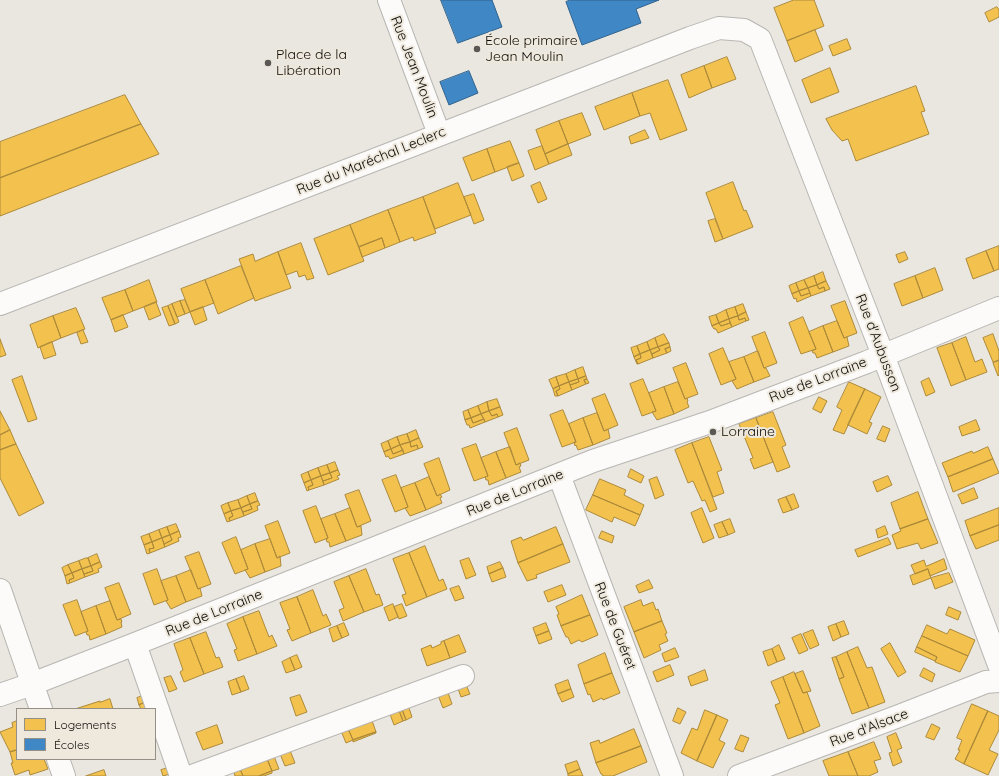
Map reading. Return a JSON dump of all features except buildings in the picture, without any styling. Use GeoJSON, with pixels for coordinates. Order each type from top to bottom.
{"type":"FeatureCollection","features":[{"type":"Feature","properties":{"kind":"street","name":"Rue Jean Moulin"},"geometry":{"type":"LineString","coordinates":[[388,0],[439,134]]}},
{"type":"Feature","properties":{"kind":"street","name":"Rue du Maréchal Leclerc"},"geometry":{"type":"LineString","coordinates":[[0,304],[238,214],[439,134],[719,28],[744,30]]}},
{"type":"Feature","properties":{"kind":"street","name":"Rue d'Aubusson"},"geometry":{"type":"LineString","coordinates":[[744,30],[760,39],[883,355],[999,665]]}},
{"type":"Feature","properties":{"kind":"street","name":"Rue de Lorraine"},"geometry":{"type":"LineString","coordinates":[[0,695],[135,644],[593,461],[710,422],[999,308]]}},
{"type":"Feature","properties":{"kind":"street","name":"Rue de Guéret"},"geometry":{"type":"LineString","coordinates":[[559,475],[672,776]]}},
{"type":"Feature","properties":{"kind":"street"},"geometry":{"type":"LineString","coordinates":[[0,590],[41,708]]}},
{"type":"Feature","properties":{"kind":"street"},"geometry":{"type":"LineString","coordinates":[[135,644],[182,776]]}},
{"type":"Feature","properties":{"kind":"street"},"geometry":{"type":"LineString","coordinates":[[192,776],[463,676]]}},
{"type":"Feature","properties":{"kind":"street","name":"Rue d'Alsace"},"geometry":{"type":"LineString","coordinates":[[739,776],[986,682],[999,681]]}},
{"type":"Feature","properties":{"kind":"street"},"geometry":{"type":"LineString","coordinates":[[58,760],[64,776]]}},
{"type":"Feature","properties":{"kind":"place","name":"École primaire Jean Moulin"},"geometry":{"type":"Point","coordinates":[477,49]}},
{"type":"Feature","properties":{"kind":"place","name":"Place de la Libération"},"geometry":{"type":"Point","coordinates":[268,63]}},
{"type":"Feature","properties":{"kind":"place","name":"Lorraine"},"geometry":{"type":"Point","coordinates":[713,432]}}]}
